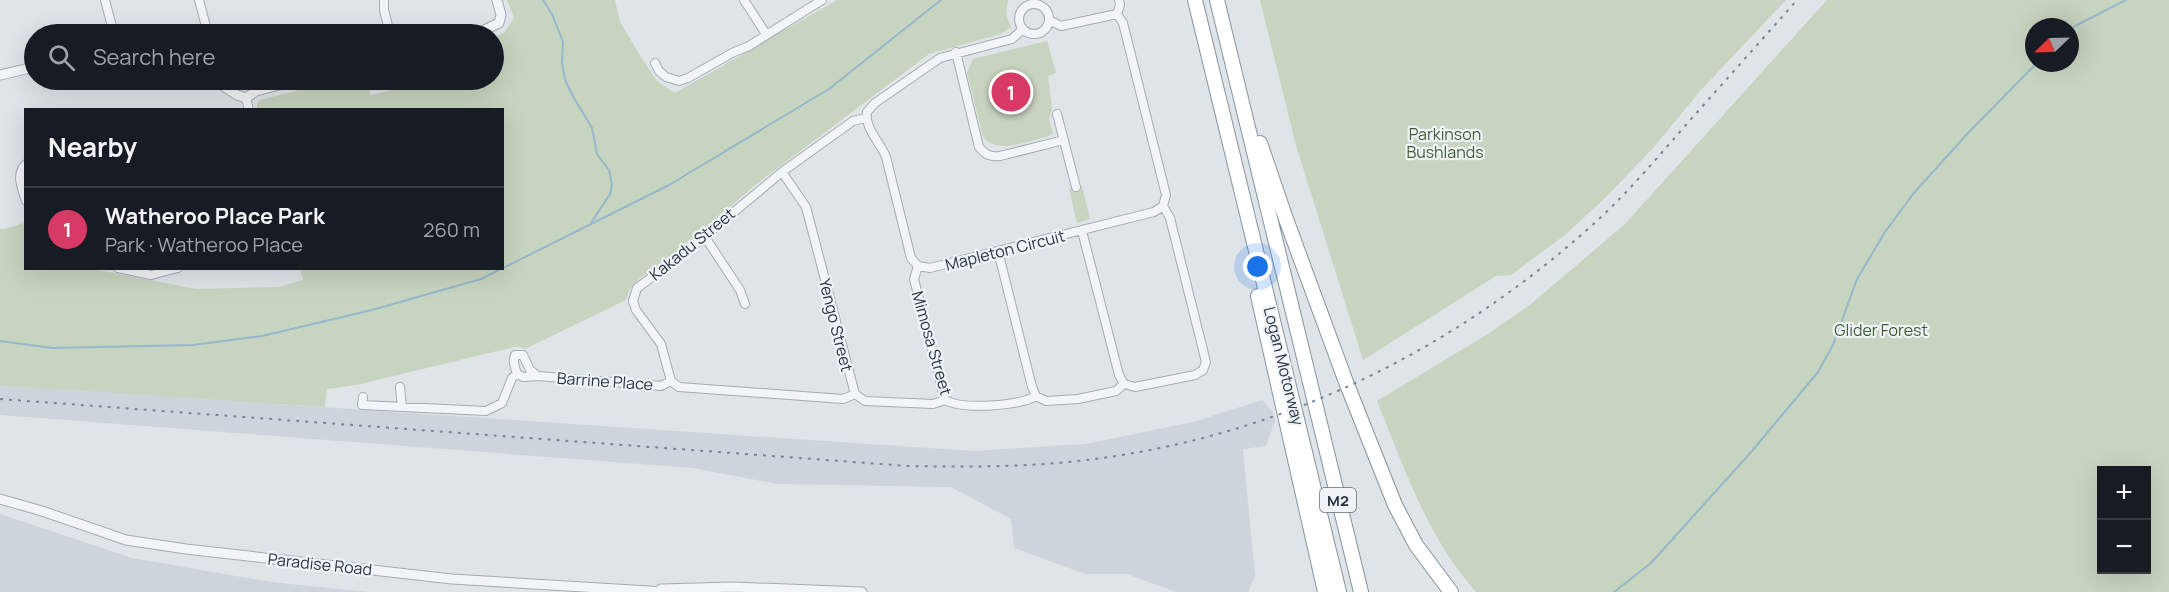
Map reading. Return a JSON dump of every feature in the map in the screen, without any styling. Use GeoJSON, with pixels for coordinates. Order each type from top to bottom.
{"type":"FeatureCollection","features":[{"type":"Feature","properties":{"kind":"highway","name":"Logan Motorway"},"geometry":{"type":"LineString","coordinates":[[1195,0],[1339,592]]}},
{"type":"Feature","properties":{"kind":"highway","name":"Logan Motorway"},"geometry":{"type":"LineString","coordinates":[[1217,0],[1361,592]]}},
{"type":"Feature","properties":{"kind":"highway"},"geometry":{"type":"LineString","coordinates":[[1246,118],[1257,134],[1366,435],[1395,506],[1416,545],[1451,592]]}},
{"type":"Feature","properties":{"kind":"highway"},"geometry":{"type":"LineString","coordinates":[[1231,149],[1231,172],[1241,222],[1325,592]]}},
{"type":"Feature","properties":{"kind":"street"},"geometry":{"type":"LineString","coordinates":[[105,0],[111,24]]}},
{"type":"Feature","properties":{"kind":"street"},"geometry":{"type":"LineString","coordinates":[[200,0],[206,24]]}},
{"type":"Feature","properties":{"kind":"street"},"geometry":{"type":"LineString","coordinates":[[384,0],[388,24]]}},
{"type":"Feature","properties":{"kind":"street"},"geometry":{"type":"LineString","coordinates":[[497,0],[501,15],[497,24]]}},
{"type":"Feature","properties":{"kind":"street"},"geometry":{"type":"LineString","coordinates":[[744,0],[766,34]]}},
{"type":"Feature","properties":{"kind":"street"},"geometry":{"type":"LineString","coordinates":[[655,63],[666,78],[679,81],[688,78],[749,46],[822,0]]}},
{"type":"Feature","properties":{"kind":"street"},"geometry":{"type":"LineString","coordinates":[[1023,0],[1020,21],[1023,29],[1030,33],[1039,33],[1046,28],[1049,20],[1048,13],[1040,3],[1023,9]]}},
{"type":"Feature","properties":{"kind":"street"},"geometry":{"type":"LineString","coordinates":[[1117,14],[1119,0]]}},
{"type":"Feature","properties":{"kind":"street"},"geometry":{"type":"LineString","coordinates":[[1049,20],[1061,26],[1117,14]]}},
{"type":"Feature","properties":{"kind":"street"},"geometry":{"type":"LineString","coordinates":[[1082,231],[1119,375],[1124,384],[1135,387],[1195,375],[1203,370],[1206,362],[1170,218],[1163,206],[1166,195],[1123,23],[1117,14]]}},
{"type":"Feature","properties":{"kind":"street"},"geometry":{"type":"LineString","coordinates":[[918,266],[911,258],[882,147],[868,125],[867,112],[875,103],[940,58],[1012,39],[1023,29]]}},
{"type":"Feature","properties":{"kind":"street"},"geometry":{"type":"LineString","coordinates":[[956,52],[979,147],[985,153],[1000,156],[1064,140]]}},
{"type":"Feature","properties":{"kind":"street"},"geometry":{"type":"LineString","coordinates":[[0,75],[24,69]]}},
{"type":"Feature","properties":{"kind":"street"},"geometry":{"type":"LineString","coordinates":[[229,90],[246,98]]}},
{"type":"Feature","properties":{"kind":"street"},"geometry":{"type":"LineString","coordinates":[[246,98],[260,90]]}},
{"type":"Feature","properties":{"kind":"street"},"geometry":{"type":"LineString","coordinates":[[246,98],[248,108]]}},
{"type":"Feature","properties":{"kind":"street"},"geometry":{"type":"LineString","coordinates":[[1057,114],[1076,187]]}},
{"type":"Feature","properties":{"kind":"street","name":"Kakadu Street"},"geometry":{"type":"LineString","coordinates":[[671,381],[661,344],[636,310],[633,296],[637,288],[705,237],[749,197],[782,172],[853,121],[866,118]]}},
{"type":"Feature","properties":{"kind":"street"},"geometry":{"type":"LineString","coordinates":[[24,166],[19,175],[24,194]]}},
{"type":"Feature","properties":{"kind":"street","name":"Yengo Street"},"geometry":{"type":"LineString","coordinates":[[782,172],[806,207],[855,394],[865,401],[933,404],[945,400]]}},
{"type":"Feature","properties":{"kind":"street","name":"Mapleton Circuit"},"geometry":{"type":"LineString","coordinates":[[918,266],[930,268],[1082,231],[1154,212],[1163,206]]}},
{"type":"Feature","properties":{"kind":"street"},"geometry":{"type":"LineString","coordinates":[[705,237],[740,290],[745,304]]}},
{"type":"Feature","properties":{"kind":"street"},"geometry":{"type":"LineString","coordinates":[[998,251],[1036,396],[1046,401],[1078,399],[1116,391],[1124,384]]}},
{"type":"Feature","properties":{"kind":"street","name":"Mimosa Street"},"geometry":{"type":"LineString","coordinates":[[918,266],[914,279],[945,400],[953,404],[974,405],[1027,401],[1036,396]]}},
{"type":"Feature","properties":{"kind":"street"},"geometry":{"type":"LineString","coordinates":[[127,270],[151,275],[170,270]]}},
{"type":"Feature","properties":{"kind":"street","name":"Barrine Place"},"geometry":{"type":"LineString","coordinates":[[538,376],[534,374],[523,355],[519,354],[513,359],[517,374],[523,377],[538,376],[661,386],[671,381]]}},
{"type":"Feature","properties":{"kind":"street"},"geometry":{"type":"LineString","coordinates":[[363,396],[362,405],[486,411],[502,403],[512,378],[517,374]]}},
{"type":"Feature","properties":{"kind":"street"},"geometry":{"type":"LineString","coordinates":[[671,381],[679,387],[843,399],[855,394]]}},
{"type":"Feature","properties":{"kind":"street"},"geometry":{"type":"LineString","coordinates":[[400,387],[402,407]]}},
{"type":"Feature","properties":{"kind":"street","name":"Paradise Road"},"geometry":{"type":"LineString","coordinates":[[0,499],[126,540],[186,549],[452,579],[666,592]]}},
{"type":"Feature","properties":{"kind":"street","name":"Paradise Road"},"geometry":{"type":"LineString","coordinates":[[647,590],[734,587],[859,592]]}},
{"type":"Feature","properties":{"kind":"shaded area"},"geometry":{"type":"Polygon","coordinates":[[[0,366],[222,381],[277,404],[973,451],[1085,444],[1193,422],[1262,400],[1272,411],[1275,421],[1266,446],[1243,449],[1255,576],[1248,592],[1176,592],[1127,574],[1086,574],[1014,548],[1011,519],[951,487],[778,484],[692,468],[0,415],[0,366]]]}},
{"type":"Feature","properties":{"kind":"shaded area"},"geometry":{"type":"Polygon","coordinates":[[[0,514],[132,558],[271,582],[368,592],[0,592],[0,514]]]}},
{"type":"Feature","properties":{"kind":"green space"},"geometry":{"type":"Polygon","coordinates":[[[507,0],[615,0],[620,22],[644,62],[657,81],[675,93],[837,0],[1008,0],[1006,14],[1011,27],[1001,34],[929,54],[755,185],[689,243],[640,278],[629,290],[626,300],[525,349],[518,346],[356,385],[327,389],[325,407],[0,385],[0,229],[23,223],[24,270],[98,270],[196,289],[279,287],[303,280],[300,270],[504,270],[504,108],[257,108],[257,104],[260,100],[299,90],[369,90],[371,95],[390,90],[504,90],[504,33],[514,18],[507,0]]]}},
{"type":"Feature","properties":{"kind":"green space","name":"Parkinson Bushlands"},"geometry":{"type":"Polygon","coordinates":[[[1260,0],[1786,0],[1701,90],[1653,148],[1606,197],[1565,235],[1511,275],[1496,276],[1363,360],[1295,142],[1260,0]]]}},
{"type":"Feature","properties":{"kind":"green space","name":"Glider Forest"},"geometry":{"type":"Polygon","coordinates":[[[1827,0],[2169,0],[2169,592],[1476,592],[1459,571],[1430,525],[1407,476],[1377,401],[1491,332],[1531,304],[1625,224],[1827,0]]]}},
{"type":"Feature","properties":{"kind":"green space"},"geometry":{"type":"Polygon","coordinates":[[[1047,41],[1056,73],[1048,76],[1052,109],[1049,119],[1053,133],[1047,137],[1014,145],[1005,146],[989,142],[983,137],[967,73],[973,59],[1047,41]]]}},
{"type":"Feature","properties":{"kind":"green space"},"geometry":{"type":"Polygon","coordinates":[[[1082,186],[1090,219],[1077,223],[1069,189],[1082,186]]]}},
{"type":"Feature","properties":{"kind":"waterway"},"geometry":{"type":"LineString","coordinates":[[543,0],[552,14],[563,42],[562,63],[565,80],[592,128],[597,154],[609,170],[612,185],[610,194],[591,223]]}},
{"type":"Feature","properties":{"kind":"waterway"},"geometry":{"type":"LineString","coordinates":[[504,268],[669,185],[829,89],[941,0]]}},
{"type":"Feature","properties":{"kind":"waterway"},"geometry":{"type":"LineString","coordinates":[[2079,24],[2126,0]]}},
{"type":"Feature","properties":{"kind":"waterway"},"geometry":{"type":"LineString","coordinates":[[1614,592],[1651,563],[1752,451],[1818,372],[1833,345],[1857,279],[1885,232],[1913,194],[1968,133],[2028,72]]}},
{"type":"Feature","properties":{"kind":"waterway"},"geometry":{"type":"LineString","coordinates":[[0,341],[52,348],[193,345],[262,336],[372,310],[481,279],[499,270]]}},
{"type":"Feature","properties":{"kind":"railway"},"geometry":{"type":"LineString","coordinates":[[0,399],[908,466],[977,467],[1045,464],[1122,455],[1198,439],[1272,417],[1343,389],[1411,355],[1477,315],[1540,269],[1622,197],[1797,0]]}},
{"type":"Feature","properties":{"kind":"place","name":"Watheroo Place Park"},"geometry":{"type":"Point","coordinates":[1011,92]}}]}
